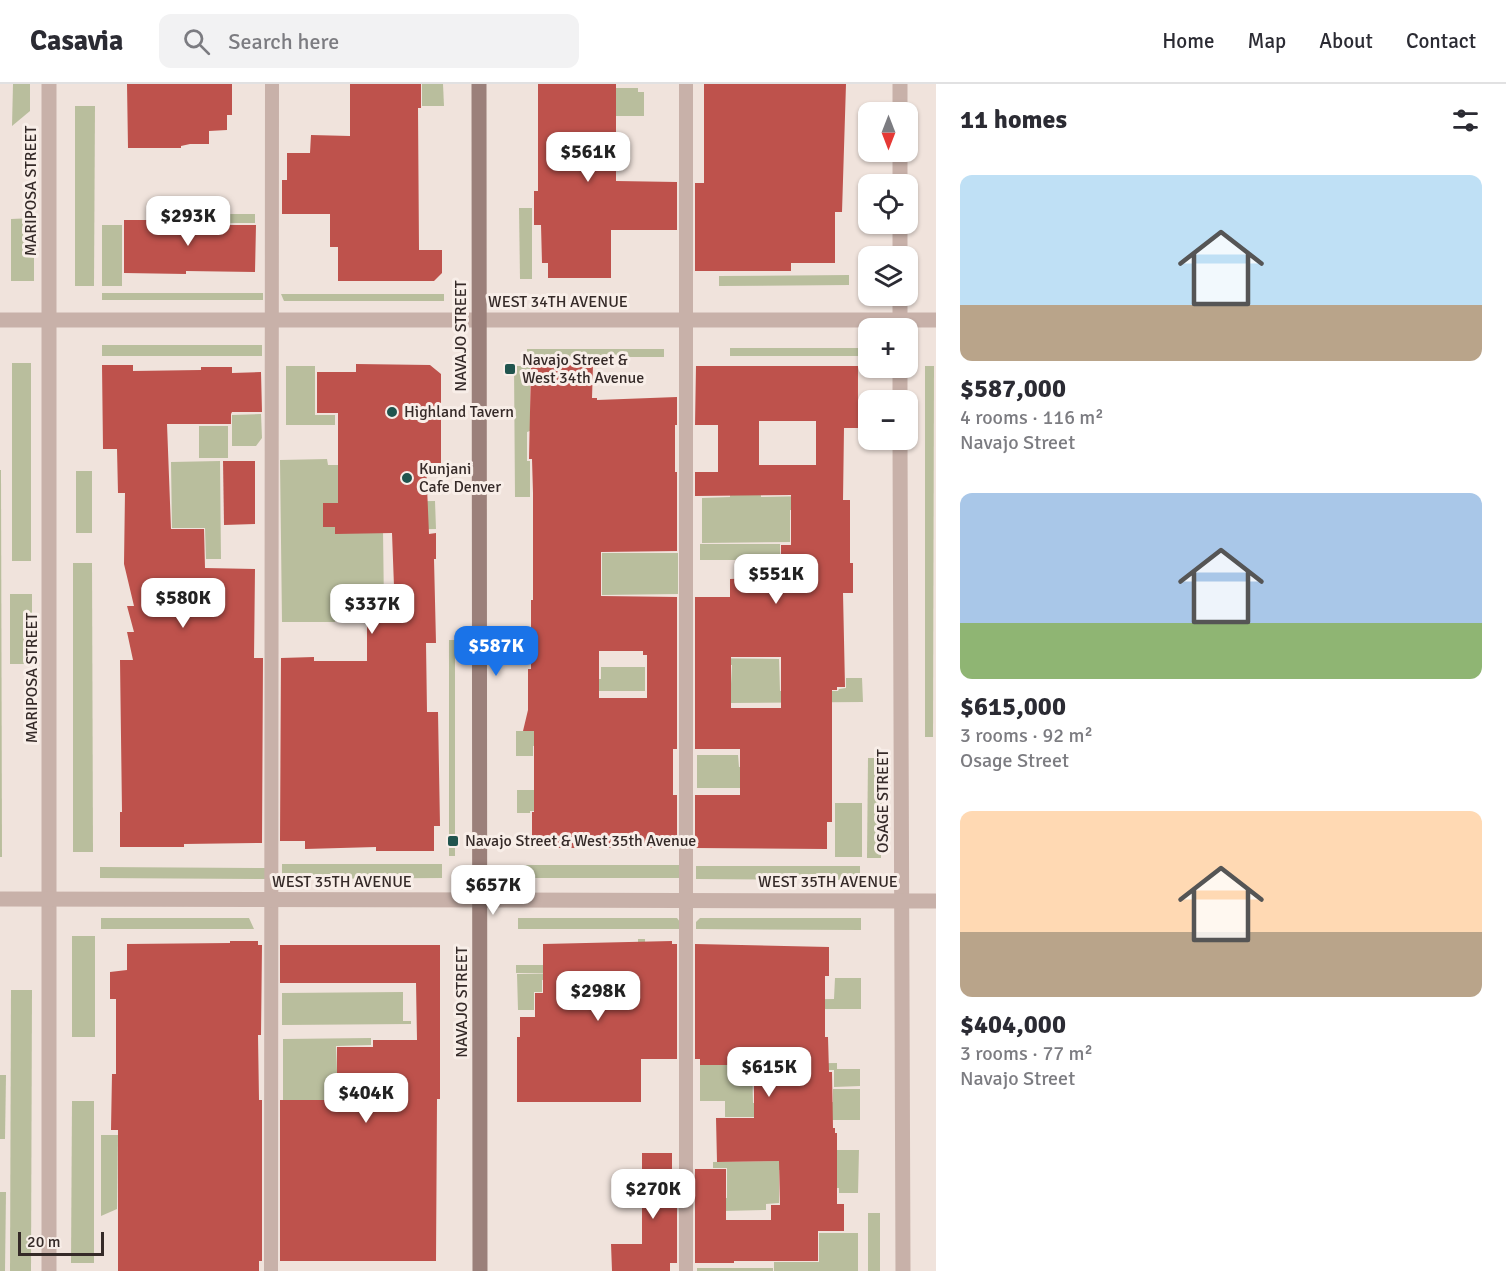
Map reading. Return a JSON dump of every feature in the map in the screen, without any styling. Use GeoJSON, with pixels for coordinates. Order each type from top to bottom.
{"type":"FeatureCollection","features":[{"type":"Feature","properties":{"kind":"street","name":"MARIPOSA STREET"},"geometry":{"type":"LineString","coordinates":[[49,84],[49,1271]]}},
{"type":"Feature","properties":{"kind":"street","name":"NAVAJO STREET"},"geometry":{"type":"LineString","coordinates":[[479,84],[480,1271]]}},
{"type":"Feature","properties":{"kind":"street"},"geometry":{"type":"LineString","coordinates":[[900,84],[900,102]]}},
{"type":"Feature","properties":{"kind":"street","name":"WEST 34TH AVENUE"},"geometry":{"type":"LineString","coordinates":[[0,320],[686,320],[858,323]]}},
{"type":"Feature","properties":{"kind":"street","name":"WEST 34TH AVENUE"},"geometry":{"type":"LineString","coordinates":[[918,322],[936,320]]}},
{"type":"Feature","properties":{"kind":"street","name":"OSAGE STREET"},"geometry":{"type":"LineString","coordinates":[[900,450],[903,1271]]}},
{"type":"Feature","properties":{"kind":"street","name":"WEST 35TH AVENUE"},"geometry":{"type":"LineString","coordinates":[[0,899],[936,901]]}},
{"type":"Feature","properties":{"kind":"lane"},"geometry":{"type":"LineString","coordinates":[[271,1271],[272,84]]}},
{"type":"Feature","properties":{"kind":"lane"},"geometry":{"type":"LineString","coordinates":[[686,84],[686,1271]]}},
{"type":"Feature","properties":{"kind":"green space"},"geometry":{"type":"Polygon","coordinates":[[[13,84],[30,84],[30,111],[12,126],[13,84]]]}},
{"type":"Feature","properties":{"kind":"green space"},"geometry":{"type":"Polygon","coordinates":[[[422,84],[443,84],[444,106],[422,106],[422,84]]]}},
{"type":"Feature","properties":{"kind":"green space"},"geometry":{"type":"Polygon","coordinates":[[[608,88],[638,88],[638,92],[644,92],[644,116],[608,116],[608,88]]]}},
{"type":"Feature","properties":{"kind":"green space"},"geometry":{"type":"Polygon","coordinates":[[[75,106],[95,106],[94,286],[75,286],[75,106]]]}},
{"type":"Feature","properties":{"kind":"green space"},"geometry":{"type":"Polygon","coordinates":[[[519,208],[532,208],[532,279],[520,279],[519,208]]]}},
{"type":"Feature","properties":{"kind":"green space"},"geometry":{"type":"Polygon","coordinates":[[[201,214],[255,214],[255,223],[224,223],[224,237],[201,237],[201,214]]]}},
{"type":"Feature","properties":{"kind":"green space"},"geometry":{"type":"Polygon","coordinates":[[[34,218],[34,281],[11,281],[11,219],[34,218]]]}},
{"type":"Feature","properties":{"kind":"green space"},"geometry":{"type":"Polygon","coordinates":[[[102,225],[122,225],[122,286],[102,286],[102,225]]]}},
{"type":"Feature","properties":{"kind":"green space"},"geometry":{"type":"Polygon","coordinates":[[[849,275],[849,285],[719,286],[719,276],[849,275]]]}},
{"type":"Feature","properties":{"kind":"green space"},"geometry":{"type":"Polygon","coordinates":[[[102,293],[263,293],[263,300],[102,300],[102,293]]]}},
{"type":"Feature","properties":{"kind":"green space"},"geometry":{"type":"Polygon","coordinates":[[[281,294],[444,294],[444,301],[284,301],[281,294]]]}},
{"type":"Feature","properties":{"kind":"green space"},"geometry":{"type":"Polygon","coordinates":[[[102,345],[262,345],[262,356],[102,356],[102,345]]]}},
{"type":"Feature","properties":{"kind":"green space"},"geometry":{"type":"Polygon","coordinates":[[[730,348],[858,348],[858,356],[730,356],[730,348]]]}},
{"type":"Feature","properties":{"kind":"green space"},"geometry":{"type":"Polygon","coordinates":[[[527,349],[664,349],[664,357],[527,357],[527,349]]]}},
{"type":"Feature","properties":{"kind":"green space"},"geometry":{"type":"Polygon","coordinates":[[[12,363],[31,363],[31,561],[12,561],[12,363]]]}},
{"type":"Feature","properties":{"kind":"green space"},"geometry":{"type":"Polygon","coordinates":[[[286,366],[315,366],[315,415],[335,415],[335,425],[286,425],[286,366]]]}},
{"type":"Feature","properties":{"kind":"green space"},"geometry":{"type":"Polygon","coordinates":[[[514,366],[530,366],[530,431],[527,432],[527,461],[530,461],[530,497],[515,497],[514,366]]]}},
{"type":"Feature","properties":{"kind":"green space"},"geometry":{"type":"Polygon","coordinates":[[[925,366],[934,366],[933,737],[925,737],[925,366]]]}},
{"type":"Feature","properties":{"kind":"green space"},"geometry":{"type":"Polygon","coordinates":[[[261,414],[262,438],[256,446],[232,446],[232,415],[261,414]]]}},
{"type":"Feature","properties":{"kind":"green space"},"geometry":{"type":"Polygon","coordinates":[[[199,426],[228,426],[228,458],[199,458],[199,426]]]}},
{"type":"Feature","properties":{"kind":"green space"},"geometry":{"type":"Polygon","coordinates":[[[327,459],[328,465],[351,465],[351,502],[435,501],[436,529],[383,530],[384,608],[336,609],[335,622],[282,622],[280,460],[327,459]]]}},
{"type":"Feature","properties":{"kind":"green space"},"geometry":{"type":"Polygon","coordinates":[[[220,461],[221,559],[206,559],[205,528],[172,528],[171,462],[220,461]]]}},
{"type":"Feature","properties":{"kind":"green space"},"geometry":{"type":"Polygon","coordinates":[[[1,470],[2,857],[0,857],[1,470]]]}},
{"type":"Feature","properties":{"kind":"green space"},"geometry":{"type":"Polygon","coordinates":[[[76,471],[92,471],[92,533],[76,533],[76,471]]]}},
{"type":"Feature","properties":{"kind":"green space"},"geometry":{"type":"Polygon","coordinates":[[[730,483],[761,483],[761,497],[810,496],[794,510],[790,510],[790,542],[702,543],[702,498],[730,497],[730,483]]]}},
{"type":"Feature","properties":{"kind":"green space"},"geometry":{"type":"Polygon","coordinates":[[[700,544],[780,544],[780,560],[700,560],[700,544]]]}},
{"type":"Feature","properties":{"kind":"green space"},"geometry":{"type":"Polygon","coordinates":[[[602,553],[678,553],[678,594],[602,595],[602,553]]]}},
{"type":"Feature","properties":{"kind":"green space"},"geometry":{"type":"Polygon","coordinates":[[[73,563],[92,563],[93,852],[73,852],[73,563]]]}},
{"type":"Feature","properties":{"kind":"green space"},"geometry":{"type":"Polygon","coordinates":[[[10,594],[32,594],[32,664],[10,664],[10,594]]]}},
{"type":"Feature","properties":{"kind":"green space"},"geometry":{"type":"Polygon","coordinates":[[[449,640],[455,640],[455,856],[449,856],[449,640]]]}},
{"type":"Feature","properties":{"kind":"green space"},"geometry":{"type":"Polygon","coordinates":[[[700,658],[779,659],[780,691],[838,691],[846,688],[846,678],[862,678],[863,702],[730,703],[732,665],[700,664],[700,658]]]}},
{"type":"Feature","properties":{"kind":"green space"},"geometry":{"type":"Polygon","coordinates":[[[601,667],[645,667],[645,691],[584,691],[584,679],[601,679],[601,667]]]}},
{"type":"Feature","properties":{"kind":"green space"},"geometry":{"type":"Polygon","coordinates":[[[516,731],[559,731],[544,745],[533,746],[533,756],[516,756],[516,731]]]}},
{"type":"Feature","properties":{"kind":"green space"},"geometry":{"type":"Polygon","coordinates":[[[697,755],[738,755],[739,767],[768,767],[768,788],[697,788],[697,755]]]}},
{"type":"Feature","properties":{"kind":"green space"},"geometry":{"type":"Polygon","coordinates":[[[868,758],[882,758],[881,858],[867,858],[868,758]]]}},
{"type":"Feature","properties":{"kind":"green space"},"geometry":{"type":"Polygon","coordinates":[[[517,790],[534,790],[534,804],[639,811],[517,813],[517,790]]]}},
{"type":"Feature","properties":{"kind":"green space"},"geometry":{"type":"Polygon","coordinates":[[[835,803],[862,803],[862,857],[835,857],[835,803]]]}},
{"type":"Feature","properties":{"kind":"green space"},"geometry":{"type":"Polygon","coordinates":[[[282,864],[442,864],[442,878],[282,879],[282,864]]]}},
{"type":"Feature","properties":{"kind":"green space"},"geometry":{"type":"Polygon","coordinates":[[[518,865],[680,865],[680,878],[518,878],[518,865]]]}},
{"type":"Feature","properties":{"kind":"green space"},"geometry":{"type":"Polygon","coordinates":[[[696,866],[860,866],[860,880],[696,879],[696,866]]]}},
{"type":"Feature","properties":{"kind":"green space"},"geometry":{"type":"Polygon","coordinates":[[[100,867],[269,868],[269,879],[100,878],[100,867]]]}},
{"type":"Feature","properties":{"kind":"green space"},"geometry":{"type":"Polygon","coordinates":[[[101,918],[249,918],[254,929],[101,929],[101,918]]]}},
{"type":"Feature","properties":{"kind":"green space"},"geometry":{"type":"Polygon","coordinates":[[[518,918],[677,918],[680,922],[680,929],[518,929],[518,918]]]}},
{"type":"Feature","properties":{"kind":"green space"},"geometry":{"type":"Polygon","coordinates":[[[700,918],[861,918],[861,930],[696,929],[696,922],[700,918]]]}},
{"type":"Feature","properties":{"kind":"green space"},"geometry":{"type":"Polygon","coordinates":[[[72,936],[95,936],[95,1037],[72,1037],[72,936]]]}},
{"type":"Feature","properties":{"kind":"green space"},"geometry":{"type":"Polygon","coordinates":[[[638,939],[645,939],[646,972],[570,980],[542,980],[542,992],[534,992],[534,1010],[518,1010],[517,974],[575,973],[516,973],[516,965],[543,965],[638,953],[638,939]]]}},
{"type":"Feature","properties":{"kind":"green space"},"geometry":{"type":"Polygon","coordinates":[[[835,978],[861,978],[861,1009],[758,1009],[758,1000],[834,999],[835,978]]]}},
{"type":"Feature","properties":{"kind":"green space"},"geometry":{"type":"Polygon","coordinates":[[[11,990],[32,990],[31,1271],[10,1271],[11,990]]]}},
{"type":"Feature","properties":{"kind":"green space"},"geometry":{"type":"Polygon","coordinates":[[[403,992],[403,1021],[411,1021],[411,1024],[282,1025],[282,993],[403,992]]]}},
{"type":"Feature","properties":{"kind":"green space"},"geometry":{"type":"Polygon","coordinates":[[[371,1038],[371,1045],[336,1046],[337,1070],[366,1069],[359,1105],[283,1100],[283,1039],[371,1038]]]}},
{"type":"Feature","properties":{"kind":"green space"},"geometry":{"type":"Polygon","coordinates":[[[837,1063],[837,1069],[860,1069],[860,1086],[834,1087],[834,1070],[819,1070],[819,1073],[754,1073],[754,1064],[837,1063]]]}},
{"type":"Feature","properties":{"kind":"green space"},"geometry":{"type":"Polygon","coordinates":[[[700,1065],[752,1065],[753,1103],[820,1103],[756,1117],[725,1117],[725,1101],[700,1101],[700,1065]]]}},
{"type":"Feature","properties":{"kind":"green space"},"geometry":{"type":"Polygon","coordinates":[[[0,1075],[6,1075],[5,1139],[0,1139],[0,1075]]]}},
{"type":"Feature","properties":{"kind":"green space"},"geometry":{"type":"Polygon","coordinates":[[[833,1089],[860,1089],[860,1120],[821,1120],[821,1103],[833,1102],[833,1089]]]}},
{"type":"Feature","properties":{"kind":"green space"},"geometry":{"type":"Polygon","coordinates":[[[72,1101],[94,1101],[94,1263],[71,1263],[72,1101]]]}},
{"type":"Feature","properties":{"kind":"green space"},"geometry":{"type":"Polygon","coordinates":[[[101,1135],[118,1135],[117,1209],[101,1216],[101,1135]]]}},
{"type":"Feature","properties":{"kind":"green space"},"geometry":{"type":"Polygon","coordinates":[[[836,1150],[859,1150],[858,1193],[839,1193],[839,1188],[836,1188],[836,1150]]]}},
{"type":"Feature","properties":{"kind":"green space"},"geometry":{"type":"Polygon","coordinates":[[[713,1162],[802,1162],[832,1169],[779,1170],[779,1203],[766,1204],[766,1210],[723,1211],[709,1199],[727,1198],[727,1168],[713,1168],[713,1162]]]}},
{"type":"Feature","properties":{"kind":"green space"},"geometry":{"type":"Polygon","coordinates":[[[0,1192],[6,1192],[5,1271],[0,1271],[0,1192]]]}},
{"type":"Feature","properties":{"kind":"green space"},"geometry":{"type":"Polygon","coordinates":[[[868,1213],[880,1213],[880,1271],[868,1271],[868,1213]]]}},
{"type":"Feature","properties":{"kind":"green space"},"geometry":{"type":"Polygon","coordinates":[[[819,1233],[858,1233],[858,1271],[774,1271],[774,1262],[819,1262],[819,1233]]]}},
{"type":"Feature","properties":{"kind":"green space"},"geometry":{"type":"Polygon","coordinates":[[[697,1268],[773,1268],[773,1271],[697,1271],[697,1268]]]}},
{"type":"Feature","properties":{"kind":"building"},"geometry":{"type":"Polygon","coordinates":[[[127,84],[232,84],[232,115],[227,115],[227,130],[209,131],[209,144],[190,144],[181,146],[181,148],[128,148],[127,84]]]}},
{"type":"Feature","properties":{"kind":"building"},"geometry":{"type":"Polygon","coordinates":[[[350,84],[421,84],[421,108],[418,108],[419,250],[442,250],[442,273],[434,281],[338,281],[338,247],[330,247],[330,214],[282,214],[282,180],[287,180],[287,153],[310,153],[311,135],[350,136],[350,84]]]}},
{"type":"Feature","properties":{"kind":"building"},"geometry":{"type":"Polygon","coordinates":[[[538,84],[616,84],[616,181],[677,182],[677,230],[611,230],[611,278],[548,278],[548,263],[542,263],[541,225],[534,225],[534,191],[538,191],[538,84]]]}},
{"type":"Feature","properties":{"kind":"building"},"geometry":{"type":"Polygon","coordinates":[[[704,84],[846,84],[842,212],[835,212],[835,263],[791,263],[791,271],[695,271],[695,183],[704,183],[704,84]]]}},
{"type":"Feature","properties":{"kind":"building"},"geometry":{"type":"Polygon","coordinates":[[[124,220],[186,220],[186,225],[256,225],[255,272],[124,273],[124,220]]]}},
{"type":"Feature","properties":{"kind":"building"},"geometry":{"type":"Polygon","coordinates":[[[356,364],[430,365],[441,374],[441,463],[426,463],[429,534],[436,533],[436,559],[434,559],[436,643],[426,643],[427,712],[438,712],[440,826],[434,826],[434,851],[376,851],[376,847],[305,849],[305,841],[280,841],[281,658],[314,657],[314,661],[367,661],[367,613],[395,613],[392,533],[335,534],[335,527],[323,527],[323,503],[338,503],[338,413],[317,413],[317,372],[356,372],[356,364]]]}},
{"type":"Feature","properties":{"kind":"building"},"geometry":{"type":"Polygon","coordinates":[[[531,364],[593,365],[592,398],[597,398],[597,400],[677,397],[675,472],[677,472],[677,551],[601,552],[601,596],[677,597],[677,749],[673,749],[673,795],[677,795],[677,848],[532,848],[534,731],[523,731],[528,710],[528,669],[531,669],[531,600],[533,600],[533,493],[532,459],[529,459],[531,364]],[[599,651],[599,698],[647,698],[647,655],[643,655],[643,651],[599,651]]]}},
{"type":"Feature","properties":{"kind":"building"},"geometry":{"type":"Polygon","coordinates":[[[102,365],[133,365],[133,371],[232,367],[232,373],[261,372],[262,412],[232,412],[231,424],[167,424],[171,529],[204,529],[205,568],[255,569],[254,658],[263,658],[262,843],[184,844],[184,847],[120,847],[120,812],[122,812],[120,660],[133,660],[127,632],[134,632],[127,606],[134,606],[124,564],[125,493],[118,493],[117,449],[103,449],[102,365]]]}},
{"type":"Feature","properties":{"kind":"building"},"geometry":{"type":"Polygon","coordinates":[[[696,366],[858,366],[858,428],[844,428],[843,500],[850,500],[850,563],[853,563],[853,593],[843,593],[845,687],[832,690],[832,822],[827,822],[827,849],[695,848],[695,795],[740,795],[740,749],[695,749],[695,597],[730,597],[730,579],[781,577],[781,545],[791,545],[791,495],[695,496],[695,472],[718,472],[718,425],[695,425],[696,366]],[[759,421],[759,465],[816,465],[816,421],[759,421]],[[731,657],[731,708],[781,708],[781,657],[731,657]]]}},
{"type":"Feature","properties":{"kind":"building"},"geometry":{"type":"Polygon","coordinates":[[[223,461],[255,461],[255,524],[224,525],[223,461]]]}},
{"type":"Feature","properties":{"kind":"building"},"geometry":{"type":"Polygon","coordinates":[[[230,941],[258,941],[258,945],[262,945],[261,1035],[258,1035],[259,1100],[262,1100],[262,1261],[259,1261],[259,1271],[118,1271],[118,1130],[111,1130],[112,1074],[116,1074],[116,999],[110,999],[110,972],[127,970],[127,944],[230,943],[230,941]]]}},
{"type":"Feature","properties":{"kind":"building"},"geometry":{"type":"Polygon","coordinates":[[[672,941],[672,944],[677,944],[677,1059],[641,1059],[641,1102],[517,1102],[517,1037],[520,1037],[520,1017],[535,1017],[535,993],[543,993],[543,944],[672,941]]]}},
{"type":"Feature","properties":{"kind":"building"},"geometry":{"type":"Polygon","coordinates":[[[695,944],[829,947],[829,976],[825,976],[825,1037],[828,1037],[829,1072],[832,1072],[833,1128],[837,1133],[837,1204],[844,1204],[844,1231],[818,1231],[818,1261],[695,1263],[695,1169],[726,1169],[726,1220],[771,1220],[771,1205],[780,1205],[779,1161],[717,1162],[716,1118],[754,1118],[754,1065],[700,1065],[700,1059],[695,1059],[695,944]]]}},
{"type":"Feature","properties":{"kind":"building"},"geometry":{"type":"Polygon","coordinates":[[[280,945],[440,945],[440,1099],[437,1099],[436,1261],[280,1261],[280,1100],[337,1100],[337,1047],[373,1047],[373,1040],[417,1040],[416,983],[280,983],[280,945]]]}},
{"type":"Feature","properties":{"kind":"building"},"geometry":{"type":"Polygon","coordinates":[[[642,1153],[672,1153],[672,1169],[677,1169],[677,1263],[670,1263],[670,1271],[612,1271],[611,1244],[642,1244],[642,1153]]]}},
{"type":"Feature","properties":{"kind":"place","name":"Navajo Street & West 34th Avenue"},"geometry":{"type":"Point","coordinates":[510,369]}},
{"type":"Feature","properties":{"kind":"place","name":"Highland Tavern"},"geometry":{"type":"Point","coordinates":[392,412]}},
{"type":"Feature","properties":{"kind":"place","name":"Kunjani Cafe Denver"},"geometry":{"type":"Point","coordinates":[407,478]}},
{"type":"Feature","properties":{"kind":"place","name":"Navajo Street & West 35th Avenue"},"geometry":{"type":"Point","coordinates":[453,841]}}]}
